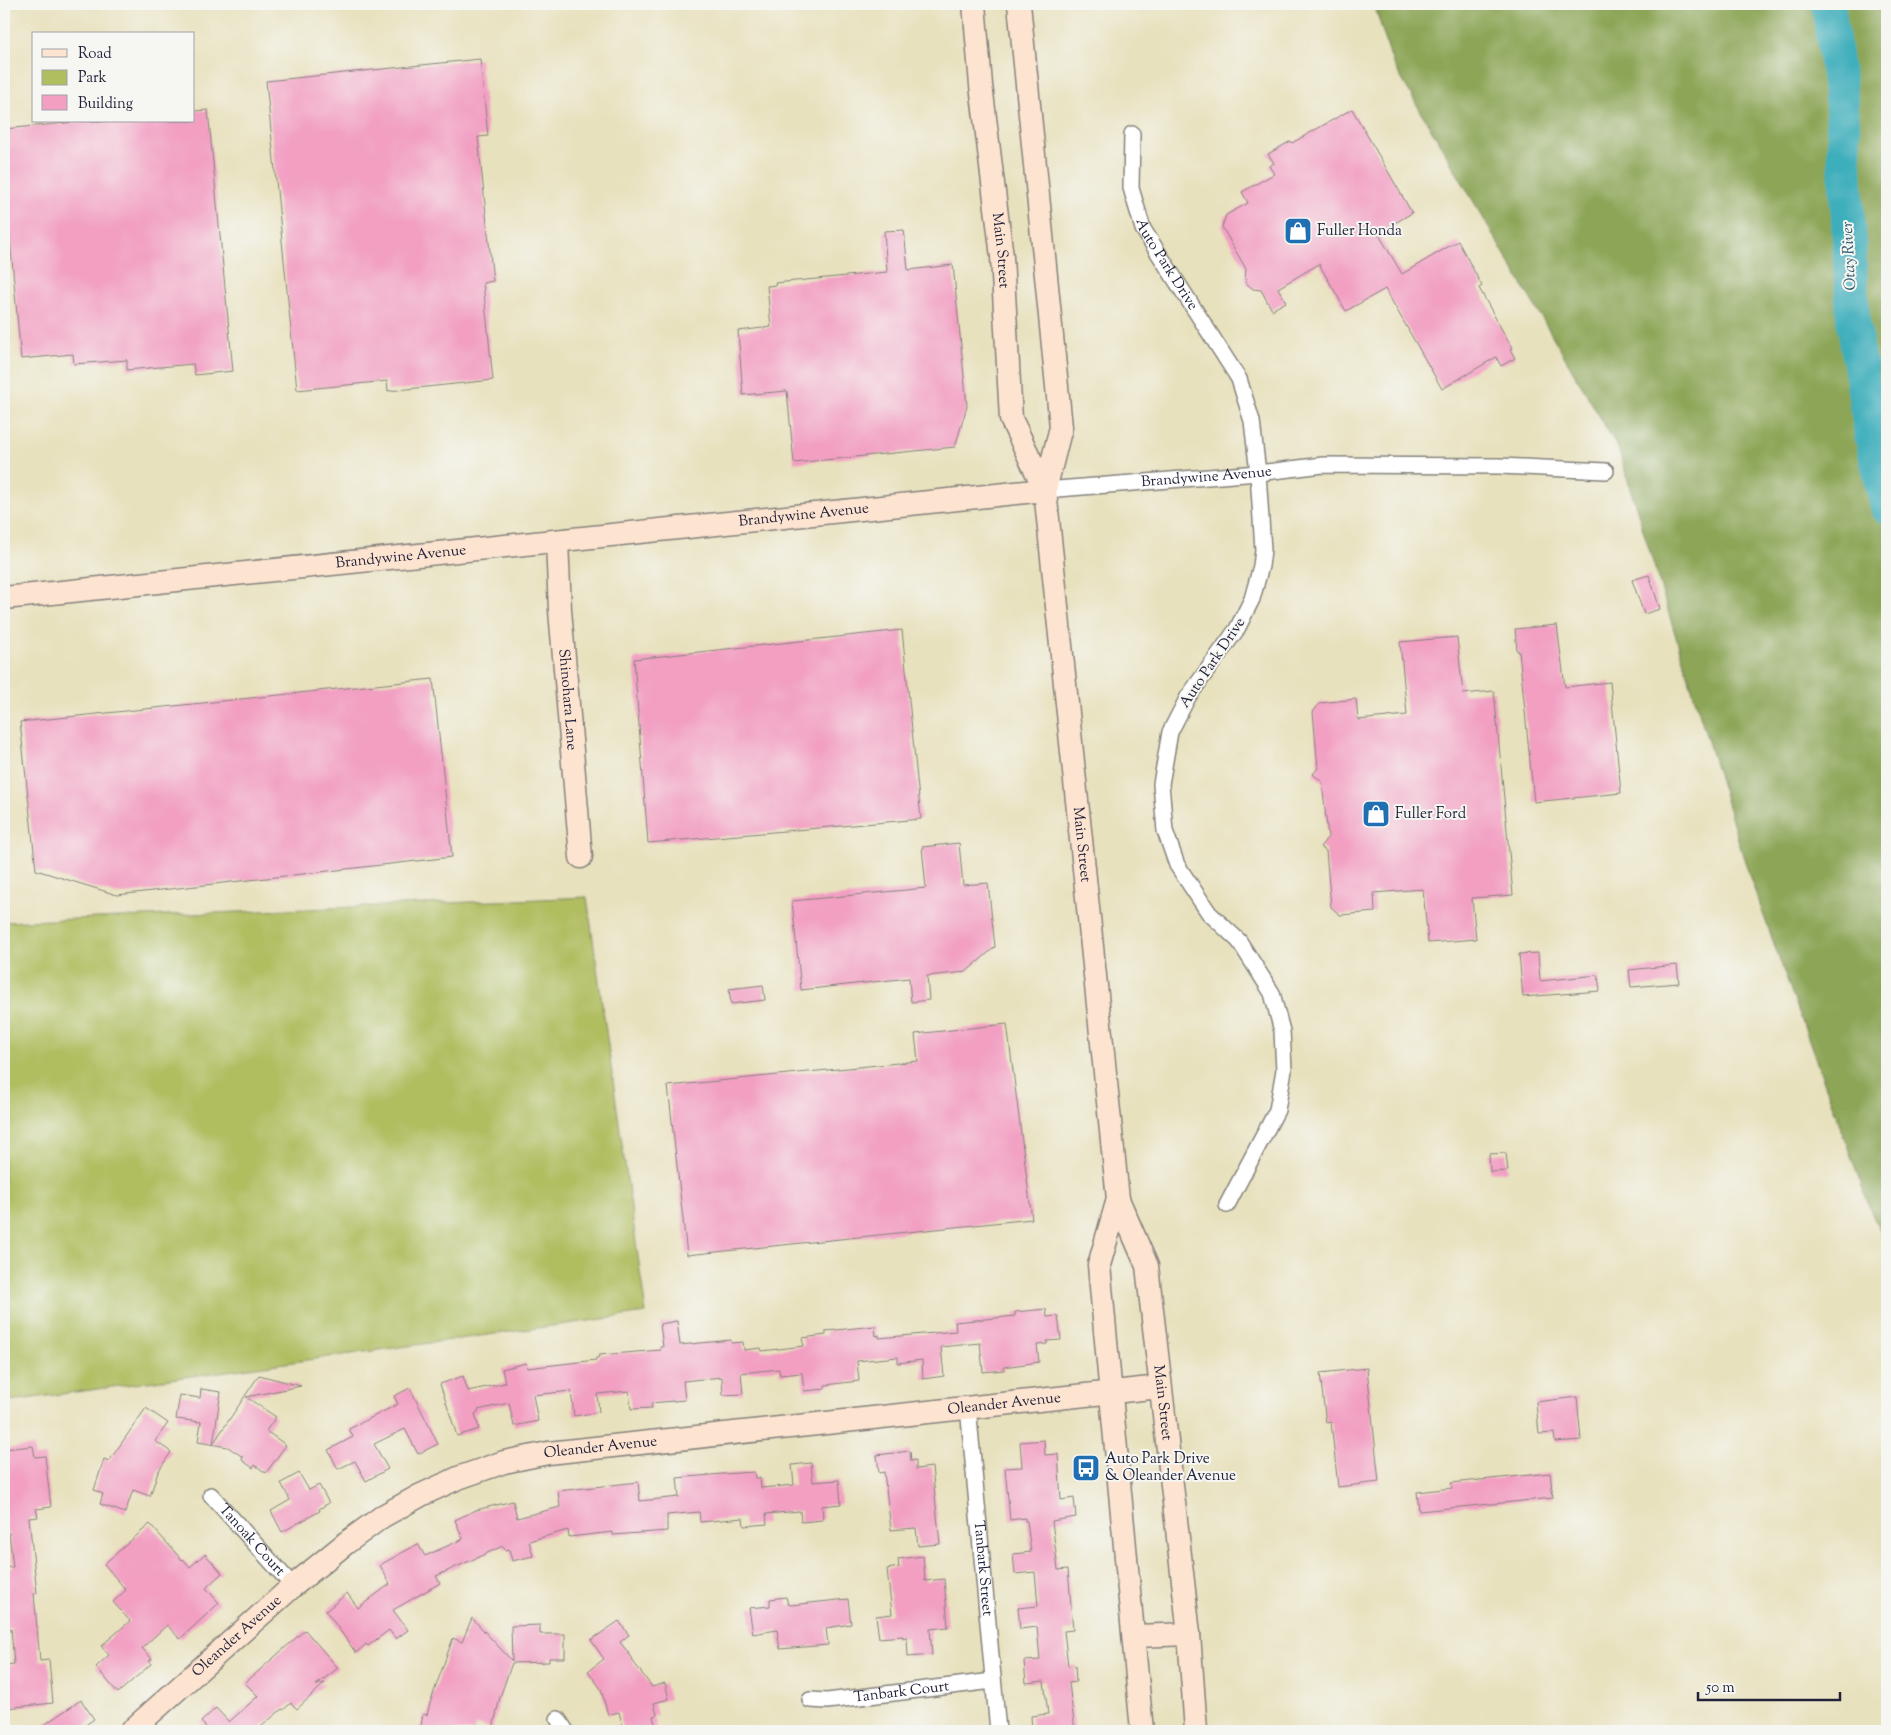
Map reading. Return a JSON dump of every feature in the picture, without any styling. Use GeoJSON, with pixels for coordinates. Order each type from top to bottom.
{"type":"FeatureCollection","features":[{"type":"Feature","properties":{"kind":"main road","name":"Main Street"},"geometry":{"type":"LineString","coordinates":[[974,4],[981,85],[1002,257],[1011,419],[1045,490],[1118,1199],[1147,1266],[1189,1634],[1196,1731]]}},
{"type":"Feature","properties":{"kind":"main road","name":"Main Street"},"geometry":{"type":"LineString","coordinates":[[1019,4],[1062,427],[1045,490]]}},
{"type":"Feature","properties":{"kind":"main road","name":"Brandywine Avenue"},"geometry":{"type":"LineString","coordinates":[[4,598],[1045,490]]}},
{"type":"Feature","properties":{"kind":"main road","name":"Shinohara Lane"},"geometry":{"type":"LineString","coordinates":[[557,541],[560,610],[581,857]]}},
{"type":"Feature","properties":{"kind":"main road","name":"Main Street"},"geometry":{"type":"LineString","coordinates":[[1118,1199],[1099,1264],[1135,1636],[1142,1731]]}},
{"type":"Feature","properties":{"kind":"main road","name":"Oleander Avenue"},"geometry":{"type":"LineString","coordinates":[[131,1731],[293,1586],[346,1542],[384,1516],[428,1492],[458,1478],[504,1462],[548,1453],[1160,1387]]}},
{"type":"Feature","properties":{"kind":"main road"},"geometry":{"type":"LineString","coordinates":[[1135,1636],[1189,1634]]}},
{"type":"Feature","properties":{"kind":"street","name":"Auto Park Drive"},"geometry":{"type":"LineString","coordinates":[[1132,134],[1131,188],[1143,229],[1239,379],[1252,421],[1258,473],[1263,550],[1252,599],[1237,629],[1188,697],[1170,732],[1161,784],[1165,831],[1177,865],[1209,913],[1239,941],[1272,993],[1282,1032],[1284,1070],[1277,1110],[1227,1205]]}},
{"type":"Feature","properties":{"kind":"street","name":"Brandywine Avenue"},"geometry":{"type":"LineString","coordinates":[[1045,490],[1323,466],[1500,466],[1606,471]]}},
{"type":"Feature","properties":{"kind":"street","name":"Tanbark Street"},"geometry":{"type":"LineString","coordinates":[[968,1407],[998,1731]]}},
{"type":"Feature","properties":{"kind":"street","name":"Tanoak Court"},"geometry":{"type":"LineString","coordinates":[[211,1496],[293,1586]]}},
{"type":"Feature","properties":{"kind":"street","name":"Tanbark Court"},"geometry":{"type":"LineString","coordinates":[[810,1700],[827,1701],[993,1681]]}},
{"type":"Feature","properties":{"kind":"green space"},"geometry":{"type":"Polygon","coordinates":[[[1374,4],[1887,4],[1887,1246],[1872,1214],[1749,875],[1618,448],[1393,64],[1374,4]]]}},
{"type":"Feature","properties":{"kind":"green space"},"geometry":{"type":"Polygon","coordinates":[[[587,897],[646,1313],[4,1402],[4,922],[587,897]]]}},
{"type":"Feature","properties":{"kind":"building"},"geometry":{"type":"Polygon","coordinates":[[[480,59],[488,136],[478,137],[493,281],[483,283],[493,380],[388,391],[387,381],[297,390],[266,81],[480,59]]]}},
{"type":"Feature","properties":{"kind":"building"},"geometry":{"type":"Polygon","coordinates":[[[1352,109],[1412,213],[1378,233],[1402,274],[1458,241],[1482,286],[1479,288],[1512,348],[1510,349],[1515,358],[1501,366],[1496,357],[1442,389],[1385,289],[1346,311],[1319,264],[1278,288],[1286,302],[1272,310],[1261,290],[1253,289],[1247,284],[1245,278],[1246,269],[1222,227],[1226,215],[1248,203],[1242,192],[1274,174],[1269,166],[1274,163],[1268,154],[1291,141],[1292,143],[1352,109]]]}},
{"type":"Feature","properties":{"kind":"building"},"geometry":{"type":"Polygon","coordinates":[[[208,110],[233,371],[195,375],[193,364],[127,370],[127,360],[74,364],[73,354],[21,359],[4,172],[4,129],[76,122],[195,122],[195,111],[208,110]]]}},
{"type":"Feature","properties":{"kind":"building"},"geometry":{"type":"Polygon","coordinates":[[[904,230],[908,270],[953,265],[967,406],[955,447],[794,463],[787,391],[743,395],[738,331],[771,327],[767,286],[776,285],[775,283],[887,272],[884,231],[904,230]]]}},
{"type":"Feature","properties":{"kind":"building"},"geometry":{"type":"Polygon","coordinates":[[[1649,575],[1660,609],[1644,614],[1632,580],[1649,575]]]}},
{"type":"Feature","properties":{"kind":"building"},"geometry":{"type":"Polygon","coordinates":[[[1557,625],[1565,687],[1610,682],[1621,793],[1534,802],[1519,651],[1517,651],[1515,629],[1557,625]]]}},
{"type":"Feature","properties":{"kind":"building"},"geometry":{"type":"Polygon","coordinates":[[[902,630],[921,819],[648,843],[634,659],[902,630]]]}},
{"type":"Feature","properties":{"kind":"building"},"geometry":{"type":"Polygon","coordinates":[[[1457,637],[1463,694],[1494,691],[1513,895],[1472,898],[1476,939],[1428,943],[1423,889],[1374,893],[1375,912],[1340,915],[1331,907],[1326,851],[1320,847],[1328,837],[1322,782],[1313,774],[1318,768],[1313,712],[1320,703],[1356,699],[1358,720],[1407,715],[1400,642],[1457,637]]]}},
{"type":"Feature","properties":{"kind":"building"},"geometry":{"type":"Polygon","coordinates":[[[433,679],[452,857],[117,895],[36,870],[20,722],[433,679]]]}},
{"type":"Feature","properties":{"kind":"building"},"geometry":{"type":"Polygon","coordinates":[[[959,843],[963,885],[988,883],[995,947],[966,972],[927,976],[929,1000],[911,1002],[909,978],[801,990],[792,901],[926,888],[922,847],[959,843]]]}},
{"type":"Feature","properties":{"kind":"building"},"geometry":{"type":"Polygon","coordinates":[[[1538,953],[1540,981],[1598,975],[1600,991],[1523,997],[1519,954],[1538,953]]]}},
{"type":"Feature","properties":{"kind":"building"},"geometry":{"type":"Polygon","coordinates":[[[1677,965],[1679,983],[1631,987],[1629,970],[1677,965]]]}},
{"type":"Feature","properties":{"kind":"building"},"geometry":{"type":"Polygon","coordinates":[[[763,985],[765,1000],[731,1004],[729,989],[763,985]]]}},
{"type":"Feature","properties":{"kind":"building"},"geometry":{"type":"Polygon","coordinates":[[[1007,1024],[1032,1219],[687,1255],[668,1086],[918,1061],[915,1034],[1007,1024]]]}},
{"type":"Feature","properties":{"kind":"building"},"geometry":{"type":"Polygon","coordinates":[[[1506,1153],[1508,1171],[1490,1172],[1489,1154],[1506,1153]]]}},
{"type":"Feature","properties":{"kind":"building"},"geometry":{"type":"Polygon","coordinates":[[[1046,1309],[1047,1317],[1058,1316],[1061,1340],[1047,1341],[1047,1344],[1037,1345],[1039,1362],[1004,1367],[1004,1370],[983,1372],[980,1343],[941,1347],[944,1376],[923,1379],[922,1360],[898,1363],[898,1357],[857,1361],[859,1381],[825,1385],[825,1389],[804,1391],[802,1373],[780,1375],[779,1369],[741,1373],[743,1394],[723,1395],[722,1377],[683,1381],[685,1400],[651,1403],[652,1408],[631,1409],[629,1391],[597,1394],[599,1412],[574,1416],[571,1391],[533,1395],[538,1421],[514,1426],[509,1403],[478,1410],[475,1414],[479,1429],[457,1436],[440,1384],[463,1376],[468,1391],[505,1383],[502,1369],[526,1363],[527,1368],[596,1360],[599,1355],[661,1350],[660,1347],[663,1347],[660,1324],[677,1321],[680,1345],[731,1340],[731,1343],[743,1342],[744,1350],[761,1348],[762,1351],[804,1346],[802,1338],[826,1335],[826,1331],[875,1326],[876,1336],[879,1335],[879,1338],[956,1331],[955,1322],[1015,1316],[1015,1312],[1046,1309]]]}},
{"type":"Feature","properties":{"kind":"building"},"geometry":{"type":"Polygon","coordinates":[[[1367,1368],[1379,1482],[1338,1487],[1331,1422],[1326,1423],[1320,1373],[1367,1368]]]}},
{"type":"Feature","properties":{"kind":"building"},"geometry":{"type":"Polygon","coordinates":[[[259,1375],[301,1386],[246,1397],[276,1417],[266,1431],[286,1445],[266,1473],[255,1465],[253,1468],[242,1460],[243,1457],[228,1447],[198,1442],[201,1422],[176,1419],[180,1395],[200,1398],[201,1389],[221,1392],[213,1444],[259,1375]]]}},
{"type":"Feature","properties":{"kind":"building"},"geometry":{"type":"Polygon","coordinates":[[[410,1388],[438,1444],[418,1454],[405,1429],[374,1444],[388,1469],[366,1481],[355,1461],[338,1469],[328,1450],[353,1437],[349,1429],[398,1404],[394,1396],[410,1388]]]}},
{"type":"Feature","properties":{"kind":"building"},"geometry":{"type":"Polygon","coordinates":[[[1577,1397],[1581,1440],[1555,1442],[1554,1433],[1539,1434],[1536,1402],[1577,1397]]]}},
{"type":"Feature","properties":{"kind":"building"},"geometry":{"type":"Polygon","coordinates":[[[146,1408],[168,1423],[155,1441],[171,1452],[158,1472],[150,1496],[133,1490],[125,1513],[100,1504],[103,1494],[94,1490],[104,1459],[109,1461],[146,1408]]]}},
{"type":"Feature","properties":{"kind":"building"},"geometry":{"type":"Polygon","coordinates":[[[1044,1440],[1045,1455],[1058,1454],[1061,1500],[1074,1498],[1076,1517],[1052,1521],[1058,1570],[1068,1569],[1073,1630],[1064,1631],[1068,1666],[1075,1665],[1076,1682],[1069,1683],[1075,1731],[1032,1731],[1031,1716],[1048,1714],[1044,1681],[1026,1683],[1024,1661],[1040,1660],[1037,1627],[1020,1629],[1018,1608],[1038,1606],[1035,1572],[1015,1574],[1013,1554],[1031,1552],[1027,1521],[1025,1521],[1025,1518],[1010,1520],[1005,1468],[1022,1467],[1020,1442],[1044,1440]]]}},
{"type":"Feature","properties":{"kind":"building"},"geometry":{"type":"Polygon","coordinates":[[[33,1446],[35,1457],[45,1456],[51,1507],[36,1509],[38,1517],[29,1518],[37,1593],[34,1594],[40,1661],[49,1660],[53,1703],[7,1708],[4,1665],[14,1664],[11,1628],[4,1629],[4,1568],[13,1567],[4,1507],[4,1449],[33,1446]]]}},
{"type":"Feature","properties":{"kind":"building"},"geometry":{"type":"Polygon","coordinates":[[[910,1451],[911,1461],[916,1460],[916,1469],[932,1467],[940,1544],[918,1546],[916,1528],[891,1530],[884,1472],[879,1473],[877,1455],[910,1451]]]}},
{"type":"Feature","properties":{"kind":"building"},"geometry":{"type":"Polygon","coordinates":[[[811,1463],[813,1482],[839,1480],[841,1504],[822,1506],[823,1520],[801,1522],[800,1511],[766,1514],[767,1524],[744,1526],[743,1518],[700,1522],[699,1512],[667,1515],[667,1531],[613,1535],[613,1532],[569,1537],[568,1530],[529,1541],[533,1556],[512,1561],[509,1549],[505,1550],[503,1546],[436,1576],[440,1583],[393,1610],[408,1630],[396,1639],[389,1630],[368,1646],[366,1644],[356,1653],[326,1611],[347,1593],[358,1608],[390,1584],[380,1565],[418,1544],[425,1556],[463,1539],[455,1520],[476,1510],[513,1501],[517,1518],[560,1507],[558,1491],[638,1482],[640,1501],[679,1497],[677,1478],[722,1474],[754,1472],[755,1478],[760,1478],[761,1488],[794,1485],[792,1465],[811,1463]]]}},
{"type":"Feature","properties":{"kind":"building"},"geometry":{"type":"Polygon","coordinates":[[[299,1473],[309,1490],[319,1485],[329,1503],[319,1509],[320,1511],[282,1532],[271,1511],[290,1500],[281,1483],[299,1473]]]}},
{"type":"Feature","properties":{"kind":"building"},"geometry":{"type":"Polygon","coordinates":[[[1550,1473],[1553,1498],[1419,1511],[1417,1492],[1452,1488],[1451,1483],[1550,1473]]]}},
{"type":"Feature","properties":{"kind":"building"},"geometry":{"type":"Polygon","coordinates":[[[150,1524],[190,1567],[205,1554],[222,1573],[206,1588],[219,1603],[180,1639],[167,1625],[142,1648],[152,1659],[149,1661],[151,1664],[118,1693],[96,1667],[109,1655],[101,1646],[130,1621],[113,1602],[126,1590],[104,1564],[150,1524]]]}},
{"type":"Feature","properties":{"kind":"building"},"geometry":{"type":"Polygon","coordinates":[[[923,1556],[925,1581],[944,1579],[948,1627],[930,1629],[932,1655],[908,1657],[907,1637],[879,1638],[876,1616],[892,1614],[887,1569],[899,1567],[898,1559],[923,1556]]]}},
{"type":"Feature","properties":{"kind":"building"},"geometry":{"type":"Polygon","coordinates":[[[786,1597],[788,1604],[791,1605],[848,1599],[851,1624],[826,1628],[828,1645],[780,1649],[777,1630],[753,1634],[749,1608],[770,1606],[770,1599],[786,1597]]]}},
{"type":"Feature","properties":{"kind":"building"},"geometry":{"type":"Polygon","coordinates":[[[472,1618],[512,1661],[511,1626],[540,1625],[540,1634],[565,1634],[565,1658],[549,1658],[549,1662],[512,1663],[500,1697],[493,1728],[475,1725],[474,1731],[420,1731],[423,1714],[427,1715],[453,1638],[462,1642],[472,1618]]]}},
{"type":"Feature","properties":{"kind":"building"},"geometry":{"type":"Polygon","coordinates":[[[619,1621],[629,1635],[620,1642],[652,1687],[665,1683],[669,1699],[654,1703],[657,1715],[653,1716],[656,1728],[652,1729],[652,1731],[624,1731],[619,1712],[608,1715],[601,1689],[588,1671],[604,1659],[591,1640],[619,1621]]]}},
{"type":"Feature","properties":{"kind":"building"},"geometry":{"type":"Polygon","coordinates":[[[305,1630],[338,1668],[316,1685],[325,1683],[297,1709],[291,1703],[256,1731],[210,1731],[201,1722],[216,1708],[229,1722],[258,1696],[245,1683],[305,1630]]]}},
{"type":"Feature","properties":{"kind":"building"},"geometry":{"type":"Polygon","coordinates":[[[81,1700],[94,1719],[77,1731],[35,1731],[81,1700]]]}},
{"type":"Feature","properties":{"kind":"waterway","name":"Otay River"},"geometry":{"type":"LineString","coordinates":[[1828,4],[1842,105],[1853,320],[1871,434],[1887,507]]}},
{"type":"Feature","properties":{"kind":"place","name":"Fuller Honda"},"geometry":{"type":"Point","coordinates":[1298,231]}},
{"type":"Feature","properties":{"kind":"place","name":"Fuller Ford"},"geometry":{"type":"Point","coordinates":[1376,814]}},
{"type":"Feature","properties":{"kind":"place","name":"Auto Park Drive & Oleander Avenue"},"geometry":{"type":"Point","coordinates":[1086,1468]}}]}
